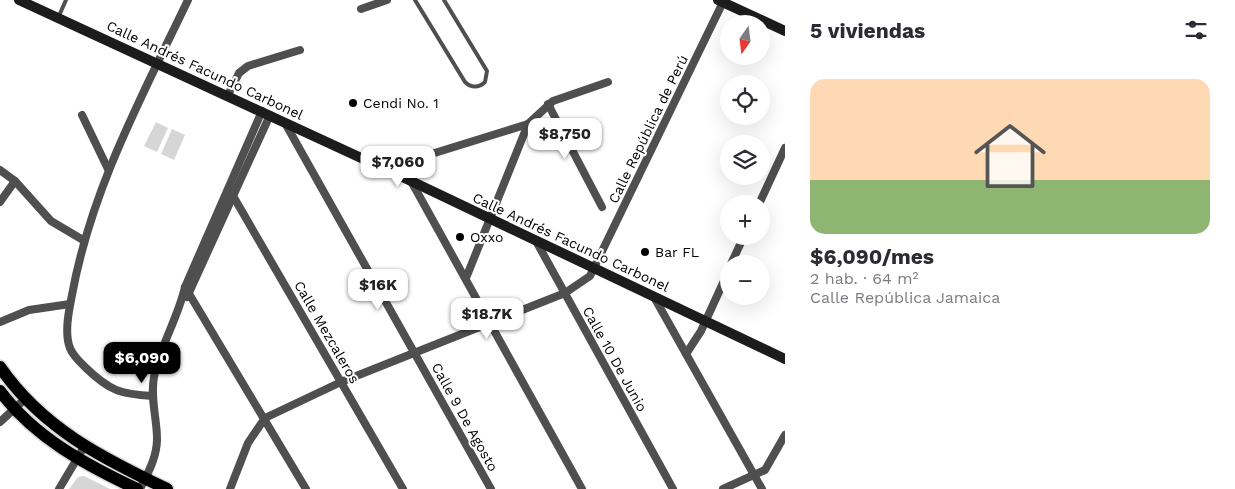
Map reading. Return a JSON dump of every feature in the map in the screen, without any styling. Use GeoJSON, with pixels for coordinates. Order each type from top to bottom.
{"type":"FeatureCollection","features":[{"type":"Feature","properties":{"kind":"main road","name":"Calle Andrés Facundo Carbonel"},"geometry":{"type":"LineString","coordinates":[[19,0],[284,121],[785,359]]}},
{"type":"Feature","properties":{"kind":"main road"},"geometry":{"type":"LineString","coordinates":[[722,1],[785,31]]}},
{"type":"Feature","properties":{"kind":"main road"},"geometry":{"type":"LineString","coordinates":[[0,367],[25,399],[81,453]]}},
{"type":"Feature","properties":{"kind":"main road"},"geometry":{"type":"LineString","coordinates":[[0,391],[16,409],[47,437],[81,453],[141,486],[167,489]]}},
{"type":"Feature","properties":{"kind":"street"},"geometry":{"type":"LineString","coordinates":[[153,396],[113,391],[100,382],[79,362],[68,342],[70,304],[84,240],[108,169],[188,0]]}},
{"type":"Feature","properties":{"kind":"street"},"geometry":{"type":"LineString","coordinates":[[361,9],[387,0]]}},
{"type":"Feature","properties":{"kind":"street","name":"Calle República de Perú"},"geometry":{"type":"LineString","coordinates":[[595,269],[722,1]]}},
{"type":"Feature","properties":{"kind":"street"},"geometry":{"type":"LineString","coordinates":[[228,95],[239,73],[248,66],[300,50]]}},
{"type":"Feature","properties":{"kind":"street"},"geometry":{"type":"LineString","coordinates":[[466,278],[528,124],[548,104],[608,82]]}},
{"type":"Feature","properties":{"kind":"street"},"geometry":{"type":"LineString","coordinates":[[548,104],[602,207]]}},
{"type":"Feature","properties":{"kind":"street"},"geometry":{"type":"LineString","coordinates":[[141,486],[157,446],[153,396],[157,364],[182,302],[185,287],[266,113]]}},
{"type":"Feature","properties":{"kind":"street"},"geometry":{"type":"LineString","coordinates":[[182,302],[190,294],[234,197],[266,113]]}},
{"type":"Feature","properties":{"kind":"street"},"geometry":{"type":"LineString","coordinates":[[82,114],[108,169]]}},
{"type":"Feature","properties":{"kind":"street","name":"Calle 9 De Agosto"},"geometry":{"type":"LineString","coordinates":[[284,121],[492,489]]}},
{"type":"Feature","properties":{"kind":"street"},"geometry":{"type":"LineString","coordinates":[[412,160],[528,124]]}},
{"type":"Feature","properties":{"kind":"street"},"geometry":{"type":"LineString","coordinates":[[763,195],[785,148]]}},
{"type":"Feature","properties":{"kind":"street"},"geometry":{"type":"LineString","coordinates":[[0,170],[15,181],[51,221],[84,240]]}},
{"type":"Feature","properties":{"kind":"street"},"geometry":{"type":"LineString","coordinates":[[0,202],[15,181]]}},
{"type":"Feature","properties":{"kind":"street"},"geometry":{"type":"LineString","coordinates":[[411,181],[582,489]]}},
{"type":"Feature","properties":{"kind":"street","name":"Calle Mezcaleros"},"geometry":{"type":"LineString","coordinates":[[229,189],[403,489]]}},
{"type":"Feature","properties":{"kind":"street","name":"Calle 10 De Junio"},"geometry":{"type":"LineString","coordinates":[[536,241],[673,489]]}},
{"type":"Feature","properties":{"kind":"street"},"geometry":{"type":"LineString","coordinates":[[230,489],[248,443],[265,418],[341,382],[566,293],[585,280],[595,269]]}},
{"type":"Feature","properties":{"kind":"street"},"geometry":{"type":"LineString","coordinates":[[185,287],[306,489]]}},
{"type":"Feature","properties":{"kind":"street"},"geometry":{"type":"LineString","coordinates":[[686,354],[706,321],[720,290]]}},
{"type":"Feature","properties":{"kind":"street"},"geometry":{"type":"LineString","coordinates":[[654,297],[762,489]]}},
{"type":"Feature","properties":{"kind":"street"},"geometry":{"type":"LineString","coordinates":[[0,322],[29,310],[70,304]]}},
{"type":"Feature","properties":{"kind":"street"},"geometry":{"type":"LineString","coordinates":[[0,422],[25,399]]}},
{"type":"Feature","properties":{"kind":"street"},"geometry":{"type":"LineString","coordinates":[[722,489],[765,470],[785,434]]}},
{"type":"Feature","properties":{"kind":"street"},"geometry":{"type":"LineString","coordinates":[[59,489],[81,453]]}},
{"type":"Feature","properties":{"kind":"lane"},"geometry":{"type":"LineString","coordinates":[[58,18],[66,0]]}},
{"type":"Feature","properties":{"kind":"lane"},"geometry":{"type":"LineString","coordinates":[[415,0],[465,82],[471,86],[479,86],[485,82],[487,70],[444,0]]}},
{"type":"Feature","properties":{"kind":"shaded area"},"geometry":{"type":"Polygon","coordinates":[[[156,122],[168,128],[157,152],[144,146],[156,122]]]}},
{"type":"Feature","properties":{"kind":"shaded area"},"geometry":{"type":"Polygon","coordinates":[[[172,129],[185,135],[174,160],[161,154],[172,129]]]}},
{"type":"Feature","properties":{"kind":"shaded area"},"geometry":{"type":"Polygon","coordinates":[[[84,476],[110,489],[69,489],[78,477],[84,476]]]}},
{"type":"Feature","properties":{"kind":"place","name":"Cendi No. 1"},"geometry":{"type":"Point","coordinates":[353,103]}},
{"type":"Feature","properties":{"kind":"place","name":"Oxxo"},"geometry":{"type":"Point","coordinates":[460,237]}},
{"type":"Feature","properties":{"kind":"place","name":"Bar FL"},"geometry":{"type":"Point","coordinates":[645,252]}}]}
